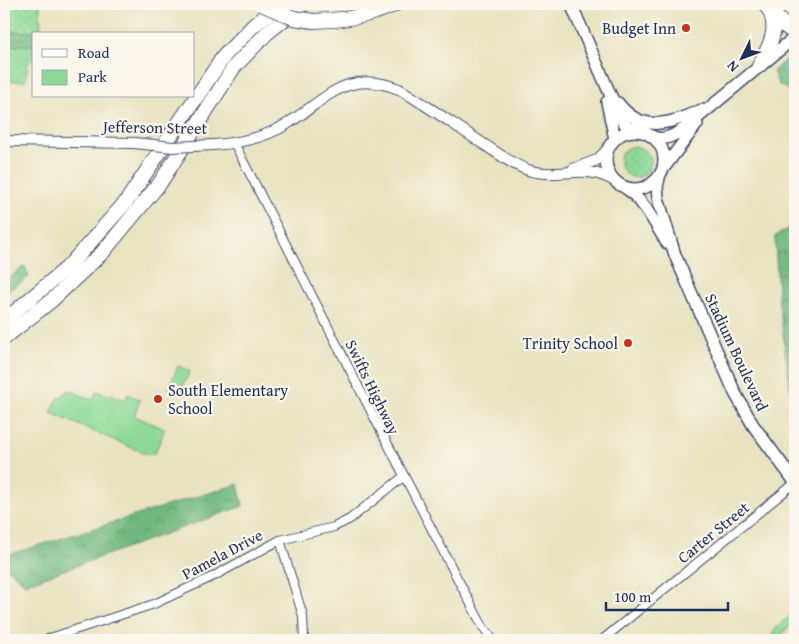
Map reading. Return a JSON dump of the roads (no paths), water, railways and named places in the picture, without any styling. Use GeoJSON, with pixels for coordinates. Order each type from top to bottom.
{"type":"FeatureCollection","features":[{"type":"Feature","properties":{"kind":"highway"},"geometry":{"type":"LineString","coordinates":[[261,4],[294,18],[313,20],[341,20],[376,13],[396,4]]}},
{"type":"Feature","properties":{"kind":"highway"},"geometry":{"type":"LineString","coordinates":[[4,321],[68,267],[126,202],[224,56],[254,25],[281,4]]}},
{"type":"Feature","properties":{"kind":"highway"},"geometry":{"type":"LineString","coordinates":[[4,338],[52,300],[103,252],[160,183],[234,67],[267,33],[303,4]]}},
{"type":"Feature","properties":{"kind":"highway"},"geometry":{"type":"LineString","coordinates":[[768,7],[786,27],[795,33]]}},
{"type":"Feature","properties":{"kind":"highway"},"geometry":{"type":"LineString","coordinates":[[759,66],[773,38],[774,24],[768,7]]}},
{"type":"Feature","properties":{"kind":"main road"},"geometry":{"type":"LineString","coordinates":[[571,4],[623,122],[627,127],[657,139],[674,135],[713,106],[795,37]]}},
{"type":"Feature","properties":{"kind":"main road"},"geometry":{"type":"LineString","coordinates":[[599,71],[612,143]]}},
{"type":"Feature","properties":{"kind":"main road"},"geometry":{"type":"LineString","coordinates":[[606,86],[624,111],[639,121],[673,122],[713,106]]}},
{"type":"Feature","properties":{"kind":"main road"},"geometry":{"type":"LineString","coordinates":[[620,185],[634,189],[652,184],[713,106]]}},
{"type":"Feature","properties":{"kind":"main road"},"geometry":{"type":"LineString","coordinates":[[632,131],[646,134],[658,142],[663,150],[664,160],[656,188],[674,255],[643,204],[610,175],[607,166],[607,156],[612,143],[623,134],[632,131]]}},
{"type":"Feature","properties":{"kind":"main road","name":"Stadium Boulevard"},"geometry":{"type":"LineString","coordinates":[[674,255],[735,393],[754,425],[795,482]]}},
{"type":"Feature","properties":{"kind":"street","name":"Jefferson Street"},"geometry":{"type":"LineString","coordinates":[[4,141],[134,143],[174,147],[234,143],[262,136],[287,124],[331,92],[343,87],[369,82],[385,83],[399,89],[503,158],[531,171],[543,173],[593,172],[608,177],[620,185]]}},
{"type":"Feature","properties":{"kind":"street","name":"Swifts Highway"},"geometry":{"type":"LineString","coordinates":[[234,143],[324,317],[403,477],[483,627],[493,640]]}},
{"type":"Feature","properties":{"kind":"street"},"geometry":{"type":"LineString","coordinates":[[565,172],[597,160],[612,143]]}},
{"type":"Feature","properties":{"kind":"street","name":"Pamela Drive"},"geometry":{"type":"LineString","coordinates":[[44,640],[154,604],[214,576],[280,540],[334,527],[350,519],[403,477]]}},
{"type":"Feature","properties":{"kind":"street","name":"Carter Street"},"geometry":{"type":"LineString","coordinates":[[602,640],[795,482]]}},
{"type":"Feature","properties":{"kind":"street"},"geometry":{"type":"LineString","coordinates":[[280,540],[303,616],[304,640]]}},
{"type":"Feature","properties":{"kind":"waterway"},"geometry":{"type":"LineString","coordinates":[[783,65],[795,84]]}},
{"type":"Feature","properties":{"kind":"place","name":"Budget Inn"},"geometry":{"type":"Point","coordinates":[686,28]}},
{"type":"Feature","properties":{"kind":"place","name":"Trinity School"},"geometry":{"type":"Point","coordinates":[628,343]}},
{"type":"Feature","properties":{"kind":"place","name":"South Elementary School"},"geometry":{"type":"Point","coordinates":[158,399]}}]}
